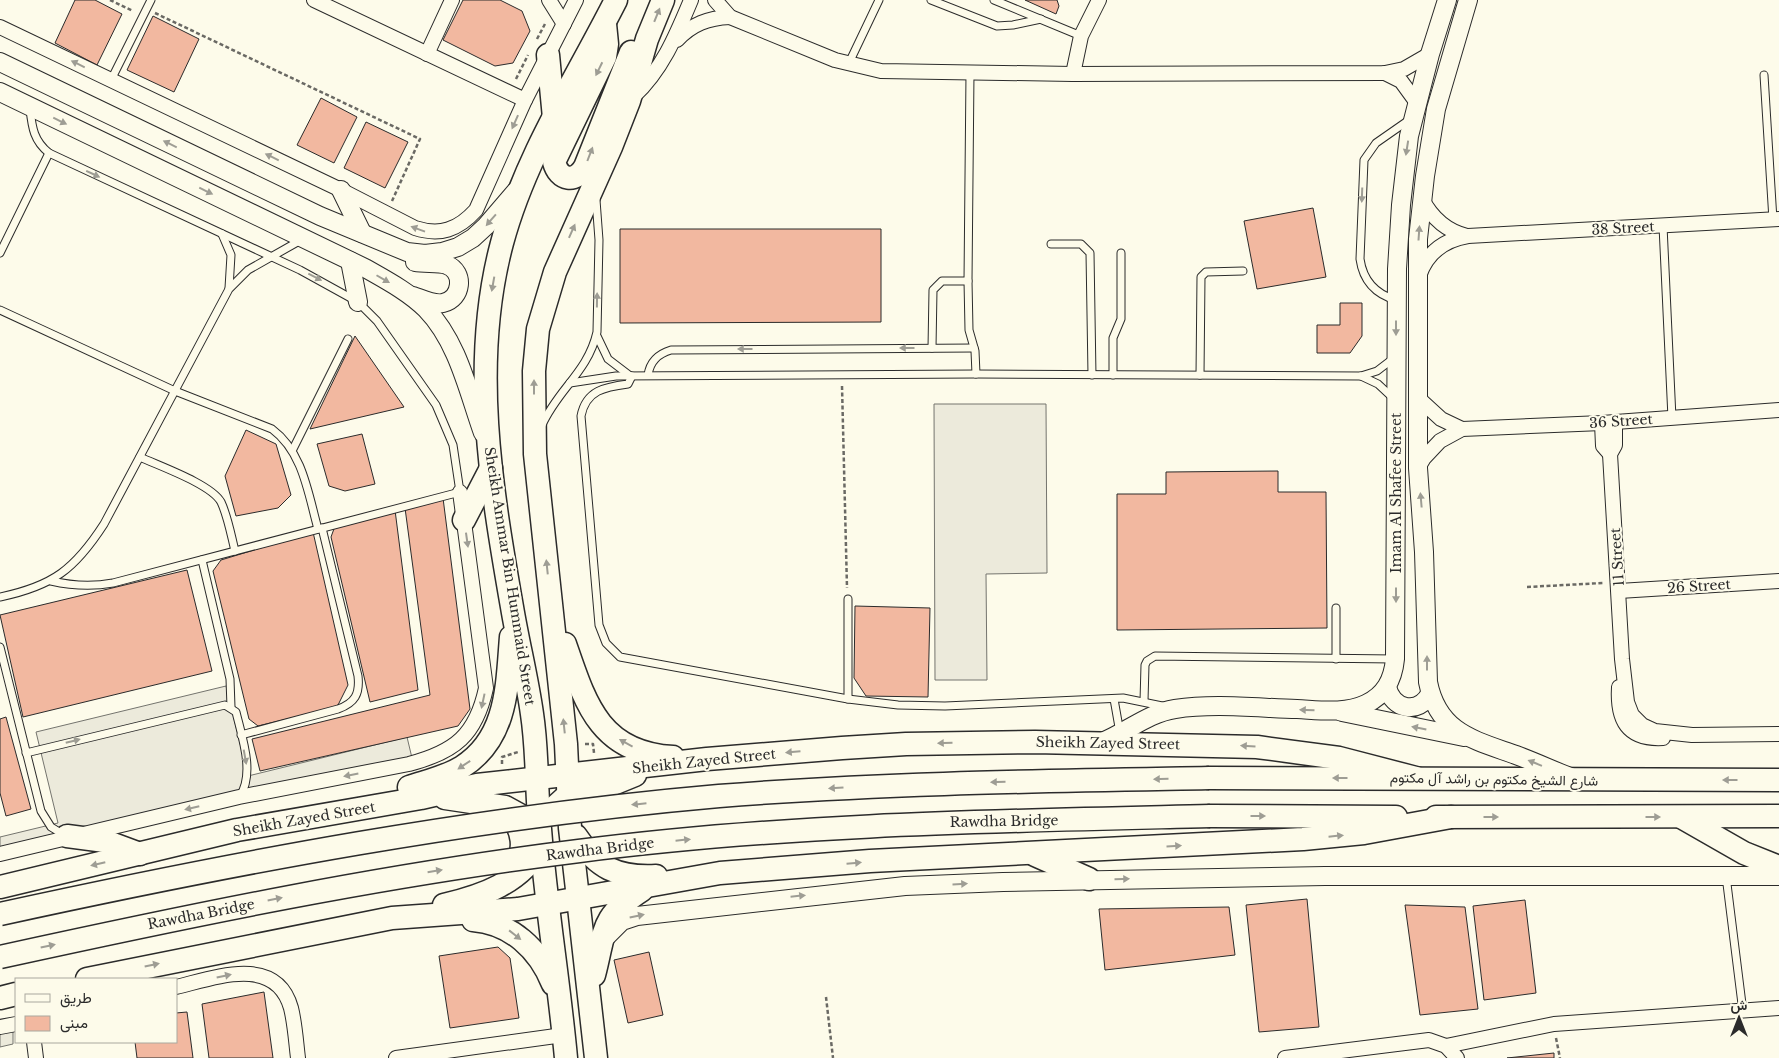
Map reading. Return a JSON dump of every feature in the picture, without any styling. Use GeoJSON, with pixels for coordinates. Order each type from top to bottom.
{"type":"FeatureCollection","features":[{"type":"Feature","properties":{"kind":"main road","name":"Sheikh Ammar Bin Hummaid Street"},"geometry":{"type":"LineString","coordinates":[[596,1058],[575,870],[574,834],[556,786],[537,749],[526,678],[512,608],[490,459],[485,366],[488,312],[502,241],[523,183],[554,118],[616,0]]}},
{"type":"Feature","properties":{"kind":"main road","name":"Sheikh Ammar Bin Hummaid Street"},"geometry":{"type":"LineString","coordinates":[[566,1058],[542,835],[566,744],[535,454],[534,371],[538,329],[565,247],[593,187],[629,101],[647,39],[663,0]]}},
{"type":"Feature","properties":{"kind":"main road"},"geometry":{"type":"LineString","coordinates":[[605,22],[607,44],[605,57],[554,162],[556,171],[563,177],[572,178],[581,175],[630,53],[636,46],[647,39]]}},
{"type":"Feature","properties":{"kind":"main road"},"geometry":{"type":"LineString","coordinates":[[548,55],[554,118]]}},
{"type":"Feature","properties":{"kind":"main road"},"geometry":{"type":"LineString","coordinates":[[464,520],[490,459]]}},
{"type":"Feature","properties":{"kind":"main road"},"geometry":{"type":"LineString","coordinates":[[333,812],[447,774],[475,757],[487,744],[503,712],[508,675],[512,608]]}},
{"type":"Feature","properties":{"kind":"main road"},"geometry":{"type":"LineString","coordinates":[[552,615],[584,700],[595,718],[610,734],[627,745],[645,752],[665,757],[707,759]]}},
{"type":"Feature","properties":{"kind":"main road","name":"Sheikh Zayed Street"},"geometry":{"type":"LineString","coordinates":[[0,887],[236,830],[333,812],[421,798],[503,782],[556,786],[649,767],[707,759],[906,744],[1099,743],[1258,746],[1339,758],[1416,778]]}},
{"type":"Feature","properties":{"kind":"main road"},"geometry":{"type":"LineString","coordinates":[[649,767],[623,782],[596,789],[584,795],[576,808],[574,834],[600,865],[629,874],[646,876],[720,873],[870,861],[1318,838],[1379,830],[1451,817],[1779,816]]}},
{"type":"Feature","properties":{"kind":"main road","name":"شارع الشيخ مكتوم بن راشد آل مكتوم"},"geometry":{"type":"LineString","coordinates":[[0,914],[196,871],[354,843],[490,822],[635,804],[881,785],[1210,778],[1416,778],[1580,781],[1779,780]]}},
{"type":"Feature","properties":{"kind":"main road"},"geometry":{"type":"LineString","coordinates":[[92,978],[250,945],[330,931],[467,900],[490,891],[513,878],[527,866],[542,835],[556,786],[596,789]]}},
{"type":"Feature","properties":{"kind":"main road"},"geometry":{"type":"LineString","coordinates":[[421,798],[463,799],[505,807],[559,846],[575,870]]}},
{"type":"Feature","properties":{"kind":"main road"},"geometry":{"type":"LineString","coordinates":[[505,807],[515,820],[522,837],[522,856],[513,878]]}},
{"type":"Feature","properties":{"kind":"main road","name":"Rawdha Bridge"},"geometry":{"type":"LineString","coordinates":[[0,957],[210,911],[357,883],[580,850],[724,836],[868,826],[1210,816],[1451,817]]}},
{"type":"Feature","properties":{"kind":"main road"},"geometry":{"type":"LineString","coordinates":[[1681,817],[1736,849],[1779,867]]}},
{"type":"Feature","properties":{"kind":"main road"},"geometry":{"type":"LineString","coordinates":[[67,836],[105,841],[140,854]]}},
{"type":"Feature","properties":{"kind":"main road"},"geometry":{"type":"LineString","coordinates":[[1032,854],[1088,879]]}},
{"type":"Feature","properties":{"kind":"main road"},"geometry":{"type":"LineString","coordinates":[[392,918],[485,913],[720,873]]}},
{"type":"Feature","properties":{"kind":"main road"},"geometry":{"type":"LineString","coordinates":[[589,993],[602,934],[612,914],[620,906],[650,886]]}},
{"type":"Feature","properties":{"kind":"main road"},"geometry":{"type":"LineString","coordinates":[[330,931],[473,920],[497,924],[518,937],[542,961],[559,999]]}},
{"type":"Feature","properties":{"kind":"main road"},"geometry":{"type":"LineString","coordinates":[[0,998],[15,994]]}},
{"type":"Feature","properties":{"kind":"street"},"geometry":{"type":"LineString","coordinates":[[314,0],[525,100]]}},
{"type":"Feature","properties":{"kind":"street"},"geometry":{"type":"LineString","coordinates":[[427,54],[452,0]]}},
{"type":"Feature","properties":{"kind":"street"},"geometry":{"type":"LineString","coordinates":[[549,0],[564,24]]}},
{"type":"Feature","properties":{"kind":"street"},"geometry":{"type":"LineString","coordinates":[[0,27],[342,190],[415,228],[428,232],[448,230],[466,221],[476,210],[525,100],[576,0]]}},
{"type":"Feature","properties":{"kind":"street"},"geometry":{"type":"LineString","coordinates":[[629,101],[650,79],[670,48],[691,0]]}},
{"type":"Feature","properties":{"kind":"street"},"geometry":{"type":"LineString","coordinates":[[715,0],[730,17],[848,64],[881,71],[1073,74],[1385,73],[1404,69],[1430,54]]}},
{"type":"Feature","properties":{"kind":"street"},"geometry":{"type":"LineString","coordinates":[[1073,74],[1081,36],[1099,0]]}},
{"type":"Feature","properties":{"kind":"street","name":"Imam Al Shafee Street"},"geometry":{"type":"LineString","coordinates":[[1387,687],[1395,659],[1396,300],[1401,205],[1415,110],[1447,0]]}},
{"type":"Feature","properties":{"kind":"street","name":"Imam Al Shafee Street"},"geometry":{"type":"LineString","coordinates":[[1468,0],[1436,109],[1422,199],[1418,280],[1418,468],[1425,572],[1427,670],[1430,694],[1444,719],[1466,738],[1580,781]]}},
{"type":"Feature","properties":{"kind":"street"},"geometry":{"type":"LineString","coordinates":[[670,48],[686,31],[696,25],[712,19],[730,17]]}},
{"type":"Feature","properties":{"kind":"street"},"geometry":{"type":"LineString","coordinates":[[0,62],[320,216],[407,252],[425,254],[442,252],[458,247],[473,238],[523,183]]}},
{"type":"Feature","properties":{"kind":"street"},"geometry":{"type":"LineString","coordinates":[[1385,73],[1401,81],[1415,110]]}},
{"type":"Feature","properties":{"kind":"street"},"geometry":{"type":"LineString","coordinates":[[0,92],[350,261],[408,294],[441,303],[450,301],[456,295],[459,287],[459,278],[454,270],[446,265],[405,260],[379,251],[320,216]]}},
{"type":"Feature","properties":{"kind":"street"},"geometry":{"type":"LineString","coordinates":[[342,190],[362,233]]}},
{"type":"Feature","properties":{"kind":"street","name":"38 Street"},"geometry":{"type":"LineString","coordinates":[[1422,199],[1427,209],[1442,225],[1468,236]]}},
{"type":"Feature","properties":{"kind":"street","name":"38 Street"},"geometry":{"type":"LineString","coordinates":[[1418,280],[1430,255],[1440,245],[1449,240],[1468,236],[1776,220]]}},
{"type":"Feature","properties":{"kind":"street"},"geometry":{"type":"LineString","coordinates":[[350,261],[358,302]]}},
{"type":"Feature","properties":{"kind":"street"},"geometry":{"type":"LineString","coordinates":[[408,294],[430,314],[450,343],[490,459]]}},
{"type":"Feature","properties":{"kind":"street","name":"36 Street"},"geometry":{"type":"LineString","coordinates":[[1417,397],[1441,419],[1462,429]]}},
{"type":"Feature","properties":{"kind":"street","name":"36 Street"},"geometry":{"type":"LineString","coordinates":[[1418,468],[1424,458],[1440,441],[1462,429],[1608,423],[1779,410]]}},
{"type":"Feature","properties":{"kind":"street","name":"11 Street"},"geometry":{"type":"LineString","coordinates":[[1608,423],[1604,446],[1610,454],[1622,659],[1619,710],[1630,730],[1652,738],[1692,735],[1779,734]]}},
{"type":"Feature","properties":{"kind":"street"},"geometry":{"type":"LineString","coordinates":[[0,854],[67,836],[239,797],[433,757],[454,746],[470,730],[481,710],[486,688],[460,492]]}},
{"type":"Feature","properties":{"kind":"street","name":"26 Street"},"geometry":{"type":"LineString","coordinates":[[1619,586],[1779,581]]}},
{"type":"Feature","properties":{"kind":"street"},"geometry":{"type":"LineString","coordinates":[[1335,710],[1364,705],[1377,698],[1387,687],[1393,701],[1406,708],[1421,705],[1430,694]]}},
{"type":"Feature","properties":{"kind":"street"},"geometry":{"type":"LineString","coordinates":[[1099,743],[1120,734],[1150,717],[1174,709],[1205,707],[1335,710],[1466,738]]}},
{"type":"Feature","properties":{"kind":"street"},"geometry":{"type":"LineString","coordinates":[[597,963],[608,934],[622,921],[637,916],[905,886],[1088,879],[1325,876],[1779,876]]}},
{"type":"Feature","properties":{"kind":"street"},"geometry":{"type":"LineString","coordinates":[[178,987],[247,972],[262,975],[275,982],[285,994],[291,1007],[298,1058]]}},
{"type":"Feature","properties":{"kind":"street"},"geometry":{"type":"LineString","coordinates":[[1446,1046],[1554,1024],[1779,1008]]}},
{"type":"Feature","properties":{"kind":"street"},"geometry":{"type":"LineString","coordinates":[[0,1027],[15,1024]]}},
{"type":"Feature","properties":{"kind":"street"},"geometry":{"type":"LineString","coordinates":[[405,1057],[563,1035]]}},
{"type":"Feature","properties":{"kind":"street"},"geometry":{"type":"LineString","coordinates":[[1284,1058],[1429,1040],[1446,1046],[1457,1058]]}},
{"type":"Feature","properties":{"kind":"street"},"geometry":{"type":"LineString","coordinates":[[34,1043],[36,1058]]}},
{"type":"Feature","properties":{"kind":"lane"},"geometry":{"type":"LineString","coordinates":[[111,80],[151,0]]}},
{"type":"Feature","properties":{"kind":"lane"},"geometry":{"type":"LineString","coordinates":[[848,64],[880,0]]}},
{"type":"Feature","properties":{"kind":"lane"},"geometry":{"type":"LineString","coordinates":[[931,0],[997,26],[1013,25],[1041,19]]}},
{"type":"Feature","properties":{"kind":"lane"},"geometry":{"type":"LineString","coordinates":[[994,0],[1081,36]]}},
{"type":"Feature","properties":{"kind":"lane"},"geometry":{"type":"LineString","coordinates":[[970,73],[968,281],[969,330],[974,348],[976,374]]}},
{"type":"Feature","properties":{"kind":"lane"},"geometry":{"type":"LineString","coordinates":[[1764,75],[1776,220]]}},
{"type":"Feature","properties":{"kind":"lane"},"geometry":{"type":"LineString","coordinates":[[30,106],[33,131],[42,147],[49,153],[271,256],[332,286],[358,302],[376,321],[436,405],[453,445],[460,492],[92,587],[72,586],[51,581]]}},
{"type":"Feature","properties":{"kind":"lane"},"geometry":{"type":"LineString","coordinates":[[1396,300],[1378,292],[1365,278],[1361,268],[1363,166],[1371,148],[1415,110]]}},
{"type":"Feature","properties":{"kind":"lane"},"geometry":{"type":"LineString","coordinates":[[0,253],[49,153]]}},
{"type":"Feature","properties":{"kind":"lane"},"geometry":{"type":"LineString","coordinates":[[593,187],[599,240],[597,332],[602,351],[608,359],[622,372],[632,376]]}},
{"type":"Feature","properties":{"kind":"lane"},"geometry":{"type":"LineString","coordinates":[[1662,226],[1672,418]]}},
{"type":"Feature","properties":{"kind":"lane"},"geometry":{"type":"LineString","coordinates":[[222,234],[231,255],[228,289]]}},
{"type":"Feature","properties":{"kind":"lane"},"geometry":{"type":"LineString","coordinates":[[0,596],[28,591],[51,581],[72,566],[90,546],[140,457],[228,289],[248,270],[304,239]]}},
{"type":"Feature","properties":{"kind":"lane"},"geometry":{"type":"LineString","coordinates":[[1051,244],[1081,244],[1090,253],[1092,375]]}},
{"type":"Feature","properties":{"kind":"lane"},"geometry":{"type":"LineString","coordinates":[[1112,375],[1113,338],[1121,319],[1120,253]]}},
{"type":"Feature","properties":{"kind":"lane"},"geometry":{"type":"LineString","coordinates":[[1200,375],[1200,278],[1206,272],[1243,271]]}},
{"type":"Feature","properties":{"kind":"lane"},"geometry":{"type":"LineString","coordinates":[[932,348],[933,290],[942,281],[968,281]]}},
{"type":"Feature","properties":{"kind":"lane"},"geometry":{"type":"LineString","coordinates":[[0,310],[175,391],[272,429],[284,438],[293,449],[320,528],[358,676],[359,687],[356,698],[348,706],[241,735]]}},
{"type":"Feature","properties":{"kind":"lane"},"geometry":{"type":"LineString","coordinates":[[535,454],[546,415],[585,365],[597,332]]}},
{"type":"Feature","properties":{"kind":"lane"},"geometry":{"type":"LineString","coordinates":[[293,449],[348,339]]}},
{"type":"Feature","properties":{"kind":"lane"},"geometry":{"type":"LineString","coordinates":[[648,376],[653,361],[658,356],[672,350],[974,348]]}},
{"type":"Feature","properties":{"kind":"lane"},"geometry":{"type":"LineString","coordinates":[[570,383],[600,377],[632,376],[976,374],[1361,376],[1377,371],[1396,356]]}},
{"type":"Feature","properties":{"kind":"lane"},"geometry":{"type":"LineString","coordinates":[[632,376],[628,384],[599,390],[586,400],[581,416],[599,625],[606,643],[620,657],[848,699],[898,705],[945,706],[1114,699],[1144,701],[1174,709]]}},
{"type":"Feature","properties":{"kind":"lane"},"geometry":{"type":"LineString","coordinates":[[1361,376],[1385,389],[1397,403]]}},
{"type":"Feature","properties":{"kind":"lane"},"geometry":{"type":"LineString","coordinates":[[140,457],[205,488],[216,496],[223,509],[235,551]]}},
{"type":"Feature","properties":{"kind":"lane"},"geometry":{"type":"LineString","coordinates":[[202,560],[230,679],[231,707]]}},
{"type":"Feature","properties":{"kind":"lane"},"geometry":{"type":"LineString","coordinates":[[848,599],[848,699]]}},
{"type":"Feature","properties":{"kind":"lane"},"geometry":{"type":"LineString","coordinates":[[1336,608],[1336,659]]}},
{"type":"Feature","properties":{"kind":"lane"},"geometry":{"type":"LineString","coordinates":[[0,647],[26,753],[45,819],[51,827],[67,836]]}},
{"type":"Feature","properties":{"kind":"lane"},"geometry":{"type":"LineString","coordinates":[[1144,701],[1145,665],[1147,661],[1155,656],[1395,659]]}},
{"type":"Feature","properties":{"kind":"lane"},"geometry":{"type":"LineString","coordinates":[[1114,699],[1120,734]]}},
{"type":"Feature","properties":{"kind":"lane"},"geometry":{"type":"LineString","coordinates":[[26,753],[219,706],[231,707],[236,712],[247,768],[247,781],[239,797]]}},
{"type":"Feature","properties":{"kind":"lane"},"geometry":{"type":"LineString","coordinates":[[1726,876],[1743,1012]]}},
{"type":"Feature","properties":{"kind":"path"},"geometry":{"type":"LineString","coordinates":[[110,0],[145,12],[420,139],[387,214]]}},
{"type":"Feature","properties":{"kind":"path"},"geometry":{"type":"LineString","coordinates":[[842,375],[848,599]]}},
{"type":"Feature","properties":{"kind":"path"},"geometry":{"type":"LineString","coordinates":[[1527,587],[1619,586]]}},
{"type":"Feature","properties":{"kind":"path"},"geometry":{"type":"LineString","coordinates":[[503,782],[502,757],[537,749]]}},
{"type":"Feature","properties":{"kind":"path"},"geometry":{"type":"LineString","coordinates":[[826,997],[833,1058]]}},
{"type":"Feature","properties":{"kind":"path"},"geometry":{"type":"LineString","coordinates":[[1554,1024],[1560,1058]]}},
{"type":"Feature","properties":{"kind":"shaded area"},"geometry":{"type":"Polygon","coordinates":[[[934,404],[1046,404],[1047,573],[986,574],[987,680],[935,680],[934,404]]]}},
{"type":"Feature","properties":{"kind":"shaded area"},"geometry":{"type":"Polygon","coordinates":[[[226,686],[248,776],[407,737],[412,758],[0,858],[0,837],[58,823],[36,732],[226,686]]]}},
{"type":"Feature","properties":{"kind":"shaded area"},"geometry":{"type":"Polygon","coordinates":[[[13,1028],[13,1044],[0,1047],[0,1031],[13,1028]]]}},
{"type":"Feature","properties":{"kind":"building"},"geometry":{"type":"Polygon","coordinates":[[[75,0],[95,0],[122,14],[97,65],[55,43],[75,0]]]}},
{"type":"Feature","properties":{"kind":"building"},"geometry":{"type":"Polygon","coordinates":[[[463,0],[500,0],[522,11],[530,31],[513,63],[495,66],[443,40],[463,0]]]}},
{"type":"Feature","properties":{"kind":"building"},"geometry":{"type":"Polygon","coordinates":[[[1025,0],[1057,0],[1059,6],[1056,14],[1025,0]]]}},
{"type":"Feature","properties":{"kind":"building"},"geometry":{"type":"Polygon","coordinates":[[[153,16],[199,39],[174,92],[127,70],[153,16]]]}},
{"type":"Feature","properties":{"kind":"building"},"geometry":{"type":"Polygon","coordinates":[[[321,98],[357,117],[334,163],[297,145],[321,98]]]}},
{"type":"Feature","properties":{"kind":"building"},"geometry":{"type":"Polygon","coordinates":[[[366,122],[408,142],[385,188],[344,168],[366,122]]]}},
{"type":"Feature","properties":{"kind":"building"},"geometry":{"type":"Polygon","coordinates":[[[1313,208],[1326,277],[1257,289],[1244,221],[1313,208]]]}},
{"type":"Feature","properties":{"kind":"building"},"geometry":{"type":"Polygon","coordinates":[[[620,229],[881,229],[881,322],[620,323],[620,229]]]}},
{"type":"Feature","properties":{"kind":"building"},"geometry":{"type":"Polygon","coordinates":[[[1340,303],[1362,303],[1362,336],[1350,353],[1317,353],[1317,325],[1340,325],[1340,303]]]}},
{"type":"Feature","properties":{"kind":"building"},"geometry":{"type":"Polygon","coordinates":[[[355,336],[404,407],[310,429],[355,336]]]}},
{"type":"Feature","properties":{"kind":"building"},"geometry":{"type":"Polygon","coordinates":[[[246,430],[276,444],[291,495],[278,508],[236,516],[225,476],[246,430]]]}},
{"type":"Feature","properties":{"kind":"building"},"geometry":{"type":"Polygon","coordinates":[[[362,434],[375,484],[345,491],[329,486],[317,444],[362,434]]]}},
{"type":"Feature","properties":{"kind":"building"},"geometry":{"type":"Polygon","coordinates":[[[1278,471],[1278,492],[1326,492],[1327,628],[1117,630],[1117,494],[1166,494],[1166,472],[1278,471]]]}},
{"type":"Feature","properties":{"kind":"building"},"geometry":{"type":"Polygon","coordinates":[[[443,498],[470,709],[458,726],[260,771],[252,739],[430,695],[405,508],[443,498]]]}},
{"type":"Feature","properties":{"kind":"building"},"geometry":{"type":"Polygon","coordinates":[[[395,510],[418,690],[370,702],[331,537],[335,526],[395,510]]]}},
{"type":"Feature","properties":{"kind":"building"},"geometry":{"type":"Polygon","coordinates":[[[313,532],[348,685],[337,707],[258,726],[249,719],[213,571],[221,560],[313,532]]]}},
{"type":"Feature","properties":{"kind":"building"},"geometry":{"type":"Polygon","coordinates":[[[187,570],[212,671],[23,717],[0,615],[187,570]]]}},
{"type":"Feature","properties":{"kind":"building"},"geometry":{"type":"Polygon","coordinates":[[[855,606],[930,608],[928,697],[866,696],[854,678],[855,606]]]}},
{"type":"Feature","properties":{"kind":"building"},"geometry":{"type":"Polygon","coordinates":[[[6,717],[31,809],[6,816],[0,793],[0,719],[6,717]]]}},
{"type":"Feature","properties":{"kind":"building"},"geometry":{"type":"Polygon","coordinates":[[[1307,899],[1319,1027],[1259,1032],[1246,905],[1307,899]]]}},
{"type":"Feature","properties":{"kind":"building"},"geometry":{"type":"Polygon","coordinates":[[[1525,900],[1536,993],[1484,1000],[1473,906],[1525,900]]]}},
{"type":"Feature","properties":{"kind":"building"},"geometry":{"type":"Polygon","coordinates":[[[1405,905],[1465,907],[1478,1009],[1420,1015],[1405,905]]]}},
{"type":"Feature","properties":{"kind":"building"},"geometry":{"type":"Polygon","coordinates":[[[1229,907],[1235,955],[1105,970],[1099,909],[1229,907]]]}},
{"type":"Feature","properties":{"kind":"building"},"geometry":{"type":"Polygon","coordinates":[[[498,947],[510,958],[519,1018],[450,1028],[439,956],[498,947]]]}},
{"type":"Feature","properties":{"kind":"building"},"geometry":{"type":"Polygon","coordinates":[[[649,952],[663,1015],[628,1023],[614,960],[649,952]]]}},
{"type":"Feature","properties":{"kind":"building"},"geometry":{"type":"Polygon","coordinates":[[[264,992],[273,1058],[209,1058],[202,1004],[264,992]]]}},
{"type":"Feature","properties":{"kind":"building"},"geometry":{"type":"Polygon","coordinates":[[[187,1012],[193,1058],[137,1058],[135,1043],[178,1043],[178,1013],[187,1012]]]}},
{"type":"Feature","properties":{"kind":"building"},"geometry":{"type":"Polygon","coordinates":[[[1554,1053],[1554,1058],[1507,1058],[1554,1053]]]}}]}
